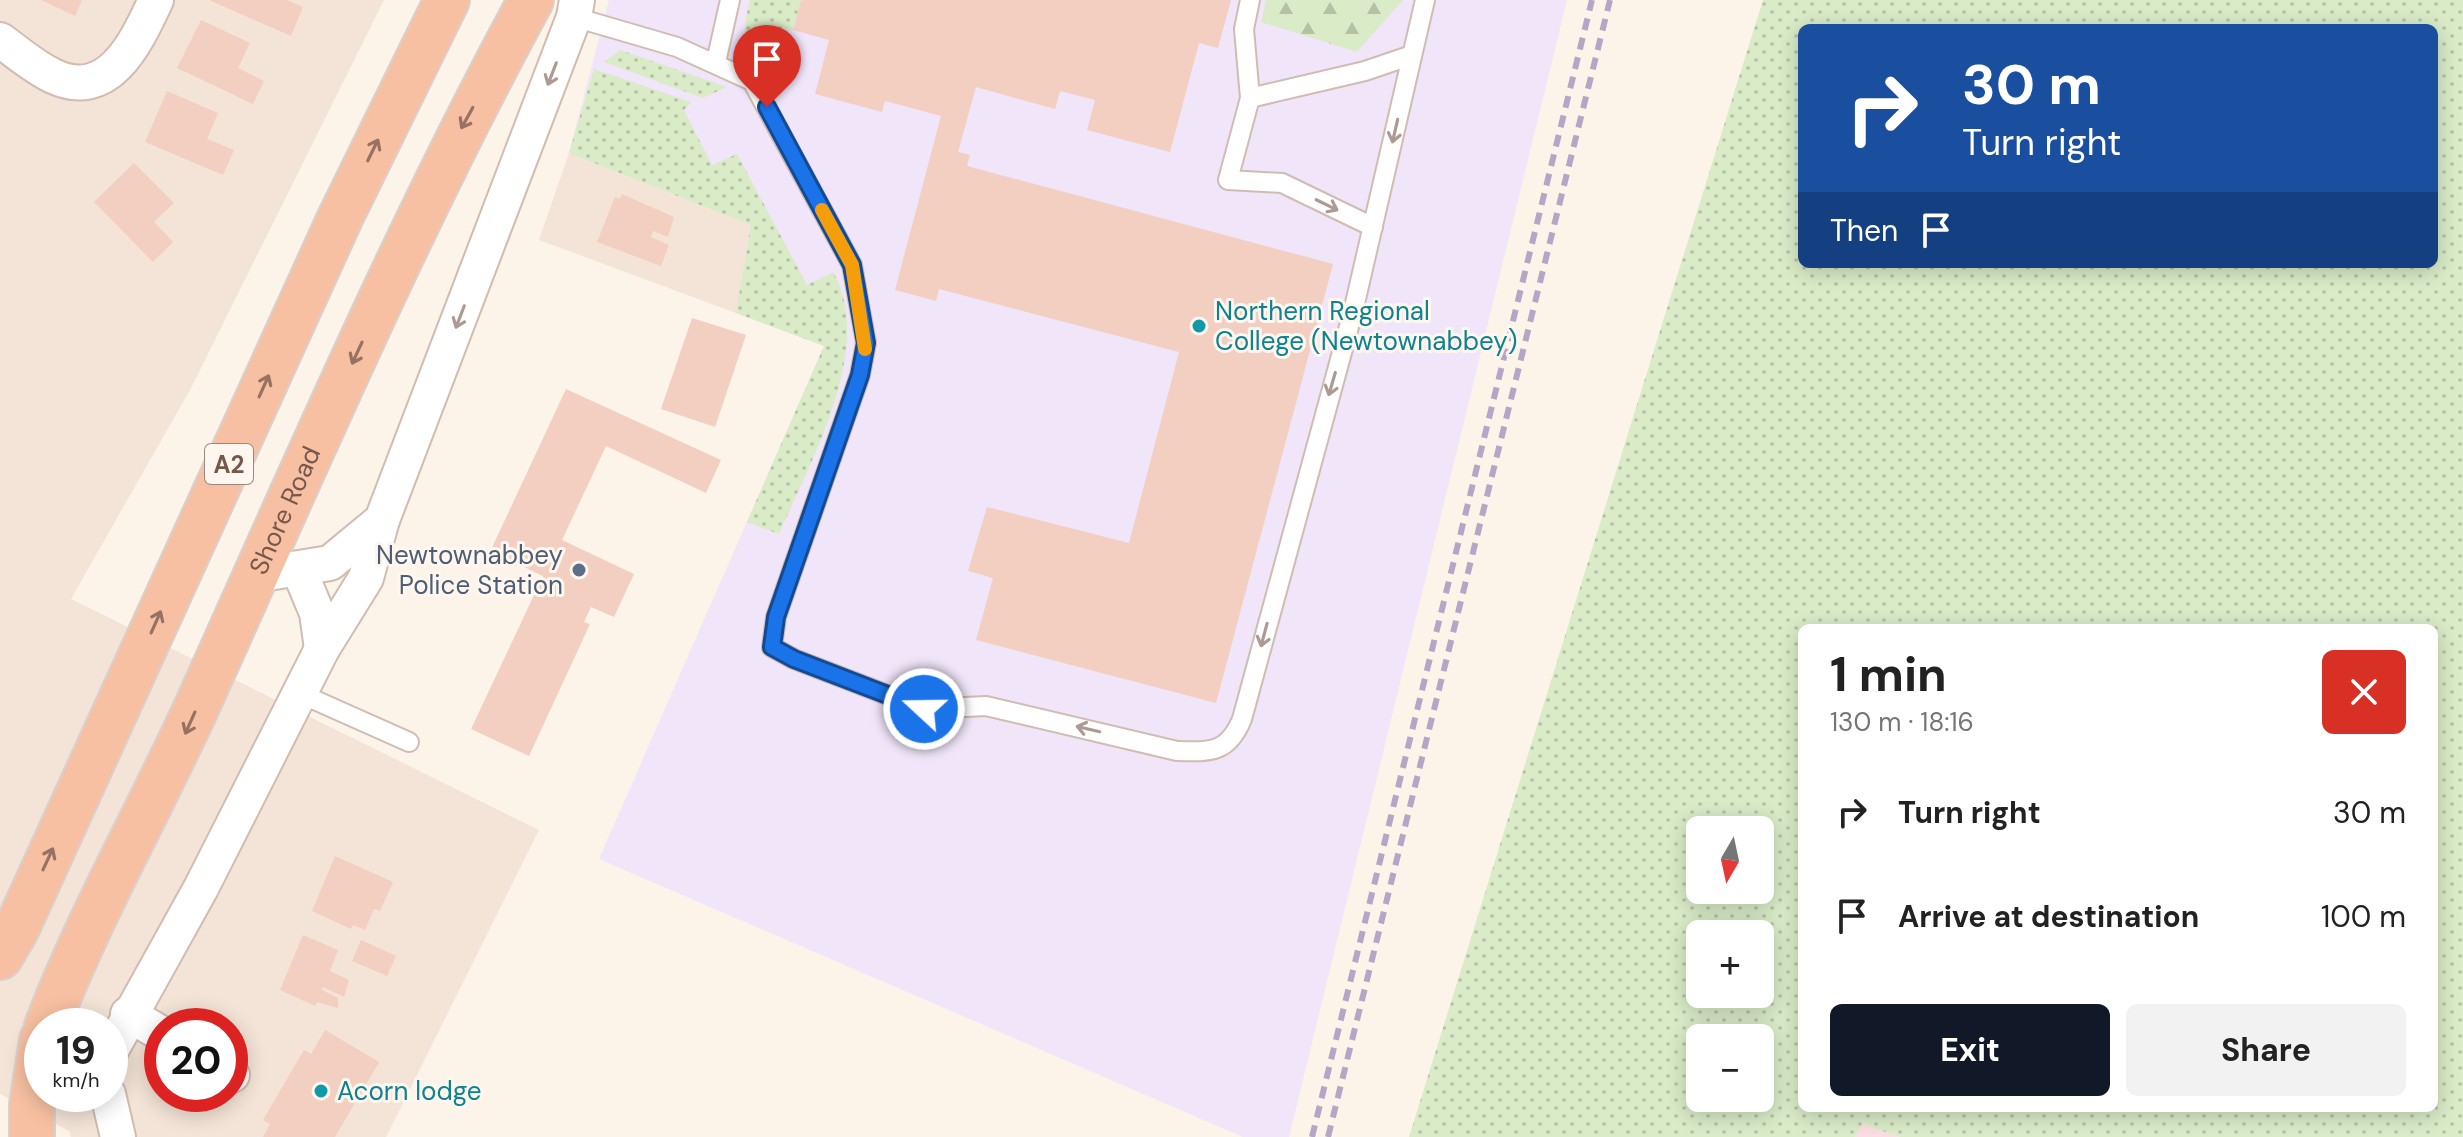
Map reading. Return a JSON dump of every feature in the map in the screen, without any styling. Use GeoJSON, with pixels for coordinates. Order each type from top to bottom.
{"type":"FeatureCollection","features":[{"type":"Feature","properties":{"kind":"highway","name":"A2"},"geometry":{"type":"LineString","coordinates":[[0,957],[340,218],[447,0]]}},
{"type":"Feature","properties":{"kind":"highway","name":"Shore Road"},"geometry":{"type":"LineString","coordinates":[[54,1008],[74,956],[164,780],[456,138],[531,0]]}},
{"type":"Feature","properties":{"kind":"highway"},"geometry":{"type":"LineString","coordinates":[[32,1112],[32,1137]]}},
{"type":"Feature","properties":{"kind":"street"},"geometry":{"type":"LineString","coordinates":[[0,40],[55,77],[85,82],[109,73],[134,47],[156,0]]}},
{"type":"Feature","properties":{"kind":"street"},"geometry":{"type":"LineString","coordinates":[[144,1023],[128,1014],[201,888],[322,649],[366,578],[382,520],[575,8]]}},
{"type":"Feature","properties":{"kind":"street"},"geometry":{"type":"LineString","coordinates":[[256,575],[330,563],[382,520]]}},
{"type":"Feature","properties":{"kind":"street"},"geometry":{"type":"LineString","coordinates":[[299,570],[317,613],[322,649]]}},
{"type":"Feature","properties":{"kind":"street"},"geometry":{"type":"LineString","coordinates":[[112,1112],[118,1137]]}},
{"type":"Feature","properties":{"kind":"lane"},"geometry":{"type":"LineString","coordinates":[[716,62],[730,0]]}},
{"type":"Feature","properties":{"kind":"lane"},"geometry":{"type":"LineString","coordinates":[[1250,0],[1244,29],[1250,98],[1228,180],[1282,183],[1373,227]]}},
{"type":"Feature","properties":{"kind":"lane"},"geometry":{"type":"LineString","coordinates":[[575,8],[716,62],[752,81],[852,265],[866,343],[860,375],[776,617],[772,647],[794,659],[924,709],[986,706],[1177,751],[1207,752],[1234,737],[1242,719],[1353,312],[1425,0]]}},
{"type":"Feature","properties":{"kind":"lane"},"geometry":{"type":"LineString","coordinates":[[1250,98],[1365,71],[1412,55]]}},
{"type":"Feature","properties":{"kind":"lane"},"geometry":{"type":"LineString","coordinates":[[299,693],[409,742]]}},
{"type":"Feature","properties":{"kind":"shaded area"},"geometry":{"type":"Polygon","coordinates":[[[0,0],[384,0],[191,388],[71,599],[539,830],[386,1137],[71,1137],[69,1131],[34,1112],[128,1112],[128,1008],[24,1008],[24,1107],[0,1094],[0,0]]]}},
{"type":"Feature","properties":{"kind":"shaded area"},"geometry":{"type":"Polygon","coordinates":[[[609,0],[1567,0],[1289,1137],[1243,1137],[599,859],[824,346],[736,313],[751,225],[569,153],[609,0]]]}},
{"type":"Feature","properties":{"kind":"shaded area"},"geometry":{"type":"Polygon","coordinates":[[[569,153],[752,225],[736,313],[539,240],[569,153]]]}},
{"type":"Feature","properties":{"kind":"shaded area"},"geometry":{"type":"Polygon","coordinates":[[[1862,1124],[1900,1137],[1855,1137],[1862,1124]]]}},
{"type":"Feature","properties":{"kind":"green space"},"geometry":{"type":"Polygon","coordinates":[[[750,0],[801,0],[793,30],[780,28],[769,75],[746,41],[745,24],[750,0]]]}},
{"type":"Feature","properties":{"kind":"green space"},"geometry":{"type":"Polygon","coordinates":[[[1266,0],[1403,0],[1357,52],[1261,22],[1266,0]]]}},
{"type":"Feature","properties":{"kind":"green space"},"geometry":{"type":"Polygon","coordinates":[[[1763,0],[2463,0],[2463,1137],[1900,1137],[1862,1124],[1855,1137],[1409,1137],[1763,0]]]}},
{"type":"Feature","properties":{"kind":"green space"},"geometry":{"type":"Polygon","coordinates":[[[620,50],[727,87],[703,98],[604,62],[620,50]]]}},
{"type":"Feature","properties":{"kind":"green space"},"geometry":{"type":"Polygon","coordinates":[[[594,69],[691,102],[684,110],[712,165],[737,154],[807,285],[833,272],[844,302],[847,335],[843,369],[821,440],[779,534],[747,522],[824,346],[736,313],[751,225],[569,153],[594,69]]]}},
{"type":"Feature","properties":{"kind":"building"},"geometry":{"type":"Polygon","coordinates":[[[41,0],[82,0],[75,16],[41,0]]]}},
{"type":"Feature","properties":{"kind":"building"},"geometry":{"type":"Polygon","coordinates":[[[209,0],[287,0],[303,7],[291,36],[209,0]]]}},
{"type":"Feature","properties":{"kind":"building","name":"Northern Regional College (Newtownabbey)"},"geometry":{"type":"Polygon","coordinates":[[[801,0],[1231,0],[1218,48],[1199,43],[1170,152],[1087,130],[1095,100],[1060,91],[1055,109],[976,87],[958,152],[970,155],[967,166],[1333,264],[1216,703],[976,640],[993,578],[968,571],[987,507],[1129,543],[1179,352],[939,289],[936,301],[895,290],[941,116],[885,101],[882,112],[815,94],[829,40],[793,30],[801,0]]]}},
{"type":"Feature","properties":{"kind":"building"},"geometry":{"type":"Polygon","coordinates":[[[201,20],[250,43],[238,68],[264,81],[253,104],[177,68],[201,20]]]}},
{"type":"Feature","properties":{"kind":"building"},"geometry":{"type":"Polygon","coordinates":[[[167,91],[218,113],[207,139],[234,150],[223,175],[145,142],[167,91]]]}},
{"type":"Feature","properties":{"kind":"building"},"geometry":{"type":"Polygon","coordinates":[[[134,163],[174,203],[154,222],[173,242],[153,262],[94,202],[134,163]]]}},
{"type":"Feature","properties":{"kind":"building"},"geometry":{"type":"Polygon","coordinates":[[[622,194],[674,217],[668,237],[653,231],[651,237],[669,245],[661,266],[597,242],[615,197],[620,199],[622,194]]]}},
{"type":"Feature","properties":{"kind":"building"},"geometry":{"type":"Polygon","coordinates":[[[692,318],[746,335],[715,427],[661,409],[692,318]]]}},
{"type":"Feature","properties":{"kind":"building","name":"Newtownabbey Police Station"},"geometry":{"type":"Polygon","coordinates":[[[566,389],[721,460],[706,493],[606,446],[562,540],[634,574],[614,617],[591,607],[584,622],[590,624],[529,756],[471,729],[543,576],[520,565],[508,567],[496,562],[490,552],[566,389]]]}},
{"type":"Feature","properties":{"kind":"building"},"geometry":{"type":"Polygon","coordinates":[[[335,856],[393,882],[380,911],[374,909],[365,930],[353,925],[351,929],[312,911],[335,856]]]}},
{"type":"Feature","properties":{"kind":"building"},"geometry":{"type":"Polygon","coordinates":[[[303,935],[338,950],[330,971],[349,980],[344,997],[323,987],[322,990],[338,998],[338,1008],[317,1002],[315,1006],[280,990],[303,935]]]}},
{"type":"Feature","properties":{"kind":"building"},"geometry":{"type":"Polygon","coordinates":[[[361,940],[396,956],[387,976],[352,961],[361,940]]]}},
{"type":"Feature","properties":{"kind":"building","name":"Acorn lodge"},"geometry":{"type":"Polygon","coordinates":[[[325,1030],[379,1062],[335,1137],[263,1137],[270,1124],[263,1120],[304,1050],[311,1054],[325,1030]]]}},
{"type":"Feature","properties":{"kind":"railway"},"geometry":{"type":"LineString","coordinates":[[1312,1137],[1592,0]]}},
{"type":"Feature","properties":{"kind":"railway"},"geometry":{"type":"LineString","coordinates":[[1328,1137],[1610,0]]}},
{"type":"Feature","properties":{"kind":"slow traffic"},"geometry":{"type":"LineString","coordinates":[[822,210],[852,265],[865,349]]}},
{"type":"Feature","properties":{"kind":"place","name":"Northern Regional College (Newtownabbey)"},"geometry":{"type":"Point","coordinates":[1199,326]}},
{"type":"Feature","properties":{"kind":"place","name":"Newtownabbey Police Station"},"geometry":{"type":"Point","coordinates":[579,570]}},
{"type":"Feature","properties":{"kind":"place","name":"Acorn lodge"},"geometry":{"type":"Point","coordinates":[321,1091]}},
{"type":"Feature","properties":{"kind":"route"},"geometry":{"type":"LineString","coordinates":[[767,107],[852,265],[866,343],[860,375],[776,617],[772,647],[794,659],[924,709]]}}]}
